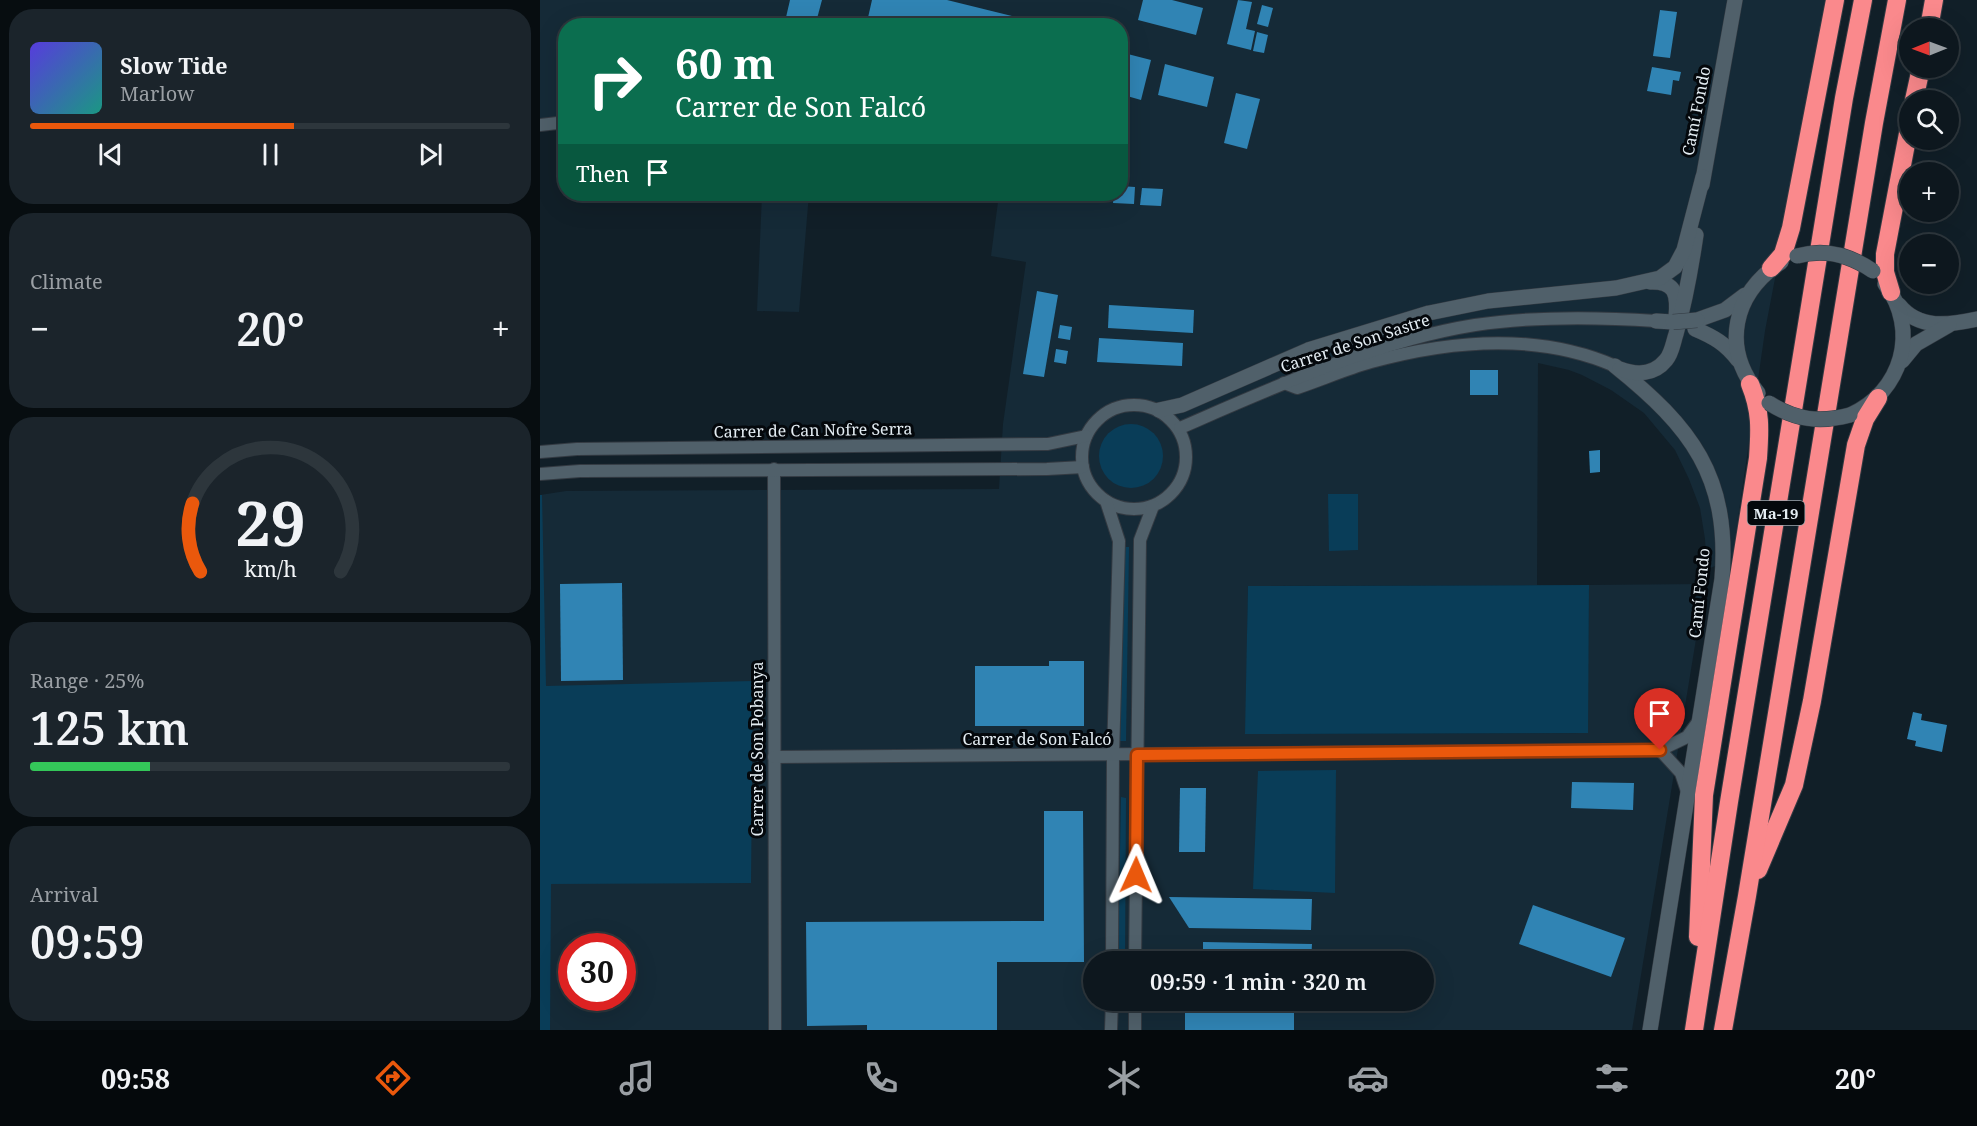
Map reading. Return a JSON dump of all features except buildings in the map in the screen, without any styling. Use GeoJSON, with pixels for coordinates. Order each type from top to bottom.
{"type":"FeatureCollection","features":[{"type":"Feature","properties":{"kind":"highway"},"geometry":{"type":"LineString","coordinates":[[1771,268],[1783,254],[1793,219],[1835,0]]}},
{"type":"Feature","properties":{"kind":"highway","name":"Ma-19"},"geometry":{"type":"LineString","coordinates":[[1694,1028],[1729,802],[1863,0]]}},
{"type":"Feature","properties":{"kind":"highway","name":"Ma-19"},"geometry":{"type":"LineString","coordinates":[[1723,1030],[1872,135],[1897,0]]}},
{"type":"Feature","properties":{"kind":"highway"},"geometry":{"type":"LineString","coordinates":[[1931,18],[1934,0]]}},
{"type":"Feature","properties":{"kind":"highway"},"geometry":{"type":"LineString","coordinates":[[1894,296],[1885,272],[1885,254],[1905,150]]}},
{"type":"Feature","properties":{"kind":"highway"},"geometry":{"type":"LineString","coordinates":[[1694,1028],[1704,795],[1758,458],[1760,423],[1757,400],[1750,384]]}},
{"type":"Feature","properties":{"kind":"highway"},"geometry":{"type":"LineString","coordinates":[[1747,896],[1794,785],[1812,701],[1856,445],[1865,419],[1878,398]]}},
{"type":"Feature","properties":{"kind":"street","name":"Camí Fondo"},"geometry":{"type":"LineString","coordinates":[[1615,366],[1638,374],[1654,370],[1667,359],[1674,330],[1686,300],[1700,213],[1702,177],[1735,0]]}},
{"type":"Feature","properties":{"kind":"street"},"geometry":{"type":"LineString","coordinates":[[540,125],[558,123]]}},
{"type":"Feature","properties":{"kind":"street"},"geometry":{"type":"LineString","coordinates":[[1650,282],[1668,274],[1679,260],[1686,243],[1702,177]]}},
{"type":"Feature","properties":{"kind":"street"},"geometry":{"type":"LineString","coordinates":[[1950,325],[1917,320],[1904,311],[1873,271],[1854,259],[1822,252],[1797,256],[1781,262],[1755,283],[1738,320],[1737,348],[1750,384],[1769,403],[1791,415],[1824,420],[1850,415],[1865,408],[1878,398],[1916,344],[1929,334],[1950,325],[1977,319]]}},
{"type":"Feature","properties":{"kind":"street"},"geometry":{"type":"LineString","coordinates":[[1159,410],[1182,405],[1308,350],[1429,313],[1488,301],[1616,288],[1650,282],[1666,283],[1677,301],[1674,330]]}},
{"type":"Feature","properties":{"kind":"street"},"geometry":{"type":"LineString","coordinates":[[1656,321],[1674,330],[1696,324],[1725,310],[1748,294]]}},
{"type":"Feature","properties":{"kind":"street"},"geometry":{"type":"LineString","coordinates":[[1894,296],[1904,334],[1899,366]]}},
{"type":"Feature","properties":{"kind":"street","name":"Carrer de Son Sastre"},"geometry":{"type":"LineString","coordinates":[[1179,428],[1284,383],[1391,345],[1474,325],[1553,318],[1656,321]]}},
{"type":"Feature","properties":{"kind":"street"},"geometry":{"type":"LineString","coordinates":[[1696,324],[1728,347],[1741,363]]}},
{"type":"Feature","properties":{"kind":"street"},"geometry":{"type":"LineString","coordinates":[[1284,383],[1297,388],[1371,362],[1442,348],[1489,343],[1542,344],[1581,353],[1615,366]]}},
{"type":"Feature","properties":{"kind":"street","name":"Camí Fondo"},"geometry":{"type":"LineString","coordinates":[[1615,366],[1659,403],[1685,433],[1707,471],[1718,504],[1723,548],[1722,579],[1650,1030]]}},
{"type":"Feature","properties":{"kind":"street"},"geometry":{"type":"LineString","coordinates":[[1125,404],[1142,404],[1159,410],[1179,428],[1187,451],[1186,469],[1179,484],[1167,498],[1153,506],[1137,509],[1121,508],[1106,501],[1095,492],[1083,468],[1083,446],[1095,421],[1109,410],[1125,404]]}},
{"type":"Feature","properties":{"kind":"street","name":"Carrer de Can Nofre Serra"},"geometry":{"type":"LineString","coordinates":[[540,452],[578,449],[1047,444],[1086,436]]}},
{"type":"Feature","properties":{"kind":"street"},"geometry":{"type":"LineString","coordinates":[[540,474],[580,471],[1083,468]]}},
{"type":"Feature","properties":{"kind":"street","name":"Carrer de Son Pobanya"},"geometry":{"type":"LineString","coordinates":[[774,469],[775,1030]]}},
{"type":"Feature","properties":{"kind":"street"},"geometry":{"type":"LineString","coordinates":[[1106,501],[1119,541],[1113,756],[1112,951]]}},
{"type":"Feature","properties":{"kind":"street"},"geometry":{"type":"LineString","coordinates":[[1136,951],[1140,540],[1153,506]]}},
{"type":"Feature","properties":{"kind":"street"},"geometry":{"type":"LineString","coordinates":[[1687,797],[1683,777],[1660,750],[1687,737],[1701,715]]}},
{"type":"Feature","properties":{"kind":"street","name":"Carrer de Son Falcó"},"geometry":{"type":"LineString","coordinates":[[774,757],[1660,750]]}},
{"type":"Feature","properties":{"kind":"street"},"geometry":{"type":"LineString","coordinates":[[1111,1030],[1112,1011]]}},
{"type":"Feature","properties":{"kind":"street"},"geometry":{"type":"LineString","coordinates":[[1135,1011],[1135,1030]]}},
{"type":"Feature","properties":{"kind":"shaded area"},"geometry":{"type":"Polygon","coordinates":[[[540,0],[1828,0],[1765,331],[1732,560],[1707,569],[1700,508],[1689,479],[1675,450],[1644,413],[1611,390],[1582,375],[1538,363],[1537,585],[1248,586],[1246,734],[1587,733],[1589,585],[1705,584],[1632,1030],[540,1030],[540,495],[566,491],[999,489],[1003,424],[1026,262],[991,256],[998,201],[1128,201],[1128,18],[558,18],[558,129],[540,130],[540,0]]]}},
{"type":"Feature","properties":{"kind":"shaded area"},"geometry":{"type":"Polygon","coordinates":[[[762,201],[808,201],[799,312],[757,311],[762,201]]]}},
{"type":"Feature","properties":{"kind":"shaded area"},"geometry":{"type":"Polygon","coordinates":[[[1131,424],[1149,429],[1154,433],[1158,438],[1163,456],[1158,474],[1154,479],[1149,483],[1131,488],[1113,483],[1108,479],[1104,474],[1099,456],[1104,438],[1108,433],[1113,429],[1131,424]]]}},
{"type":"Feature","properties":{"kind":"shaded area"},"geometry":{"type":"Polygon","coordinates":[[[1328,494],[1358,494],[1358,550],[1329,551],[1328,494]]]}},
{"type":"Feature","properties":{"kind":"shaded area"},"geometry":{"type":"Polygon","coordinates":[[[540,495],[542,495],[546,686],[753,681],[751,883],[551,884],[550,1030],[540,1030],[540,495]]]}},
{"type":"Feature","properties":{"kind":"shaded area"},"geometry":{"type":"Polygon","coordinates":[[[1124,547],[1129,547],[1126,741],[1120,741],[1124,547]]]}},
{"type":"Feature","properties":{"kind":"shaded area"},"geometry":{"type":"Polygon","coordinates":[[[1589,585],[1588,733],[1245,734],[1248,586],[1589,585]]]}},
{"type":"Feature","properties":{"kind":"shaded area"},"geometry":{"type":"Polygon","coordinates":[[[1336,770],[1335,893],[1253,889],[1258,771],[1336,770]]]}},
{"type":"Feature","properties":{"kind":"shaded area"},"geometry":{"type":"Polygon","coordinates":[[[1121,797],[1126,798],[1125,951],[1118,951],[1121,797]]]}},
{"type":"Feature","properties":{"kind":"route"},"geometry":{"type":"LineString","coordinates":[[1136,875],[1137,755],[1660,750]]}}]}
